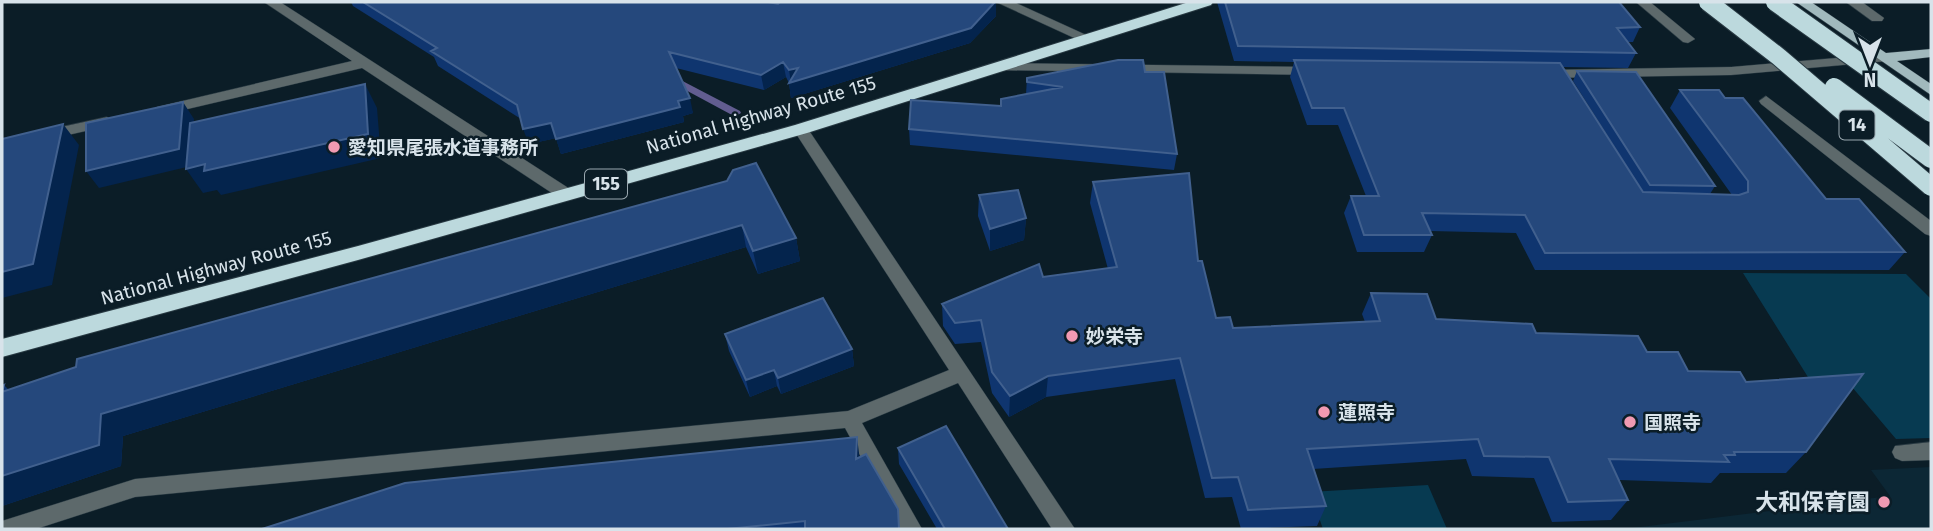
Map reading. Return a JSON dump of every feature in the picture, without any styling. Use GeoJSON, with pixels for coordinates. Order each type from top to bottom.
{"type":"FeatureCollection","features":[{"type":"Feature","properties":{"kind":"highway","name":"National Highway Route 155"},"geometry":{"type":"LineString","coordinates":[[2,348],[802,129],[1205,2]]}},
{"type":"Feature","properties":{"kind":"highway"},"geometry":{"type":"LineString","coordinates":[[1709,2],[1779,57],[1931,187]]}},
{"type":"Feature","properties":{"kind":"highway"},"geometry":{"type":"LineString","coordinates":[[1718,2],[1931,159]]}},
{"type":"Feature","properties":{"kind":"highway"},"geometry":{"type":"LineString","coordinates":[[1775,2],[1881,66],[1931,111]]}},
{"type":"Feature","properties":{"kind":"main road","name":"14"},"geometry":{"type":"LineString","coordinates":[[1695,2],[1931,181]]}},
{"type":"Feature","properties":{"kind":"main road"},"geometry":{"type":"LineString","coordinates":[[1803,2],[1881,66],[1931,91]]}},
{"type":"Feature","properties":{"kind":"main road"},"geometry":{"type":"LineString","coordinates":[[1881,66],[1931,53]]}},
{"type":"Feature","properties":{"kind":"street"},"geometry":{"type":"LineString","coordinates":[[271,2],[567,195]]}},
{"type":"Feature","properties":{"kind":"street"},"geometry":{"type":"LineString","coordinates":[[1003,2],[1088,38]]}},
{"type":"Feature","properties":{"kind":"street"},"geometry":{"type":"LineString","coordinates":[[1642,2],[1688,38]]}},
{"type":"Feature","properties":{"kind":"street"},"geometry":{"type":"LineString","coordinates":[[1853,2],[1877,18]]}},
{"type":"Feature","properties":{"kind":"street"},"geometry":{"type":"LineString","coordinates":[[149,113],[363,63]]}},
{"type":"Feature","properties":{"kind":"street"},"geometry":{"type":"LineString","coordinates":[[1531,74],[1562,80],[1640,80],[1783,68],[1881,66]]}},
{"type":"Feature","properties":{"kind":"street"},"geometry":{"type":"LineString","coordinates":[[999,67],[1326,71]]}},
{"type":"Feature","properties":{"kind":"street"},"geometry":{"type":"LineString","coordinates":[[1766,101],[1931,230]]}},
{"type":"Feature","properties":{"kind":"street"},"geometry":{"type":"LineString","coordinates":[[2,145],[122,119]]}},
{"type":"Feature","properties":{"kind":"street"},"geometry":{"type":"LineString","coordinates":[[802,129],[1064,529]]}},
{"type":"Feature","properties":{"kind":"street"},"geometry":{"type":"LineString","coordinates":[[6,529],[135,488],[850,419],[962,373]]}},
{"type":"Feature","properties":{"kind":"street"},"geometry":{"type":"LineString","coordinates":[[850,419],[911,529]]}},
{"type":"Feature","properties":{"kind":"street"},"geometry":{"type":"LineString","coordinates":[[1902,452],[1931,451]]}},
{"type":"Feature","properties":{"kind":"shaded area"},"geometry":{"type":"Polygon","coordinates":[[[1743,273],[1906,274],[1931,299],[1931,438],[1896,439],[1852,387],[1816,390],[1743,273]]]}},
{"type":"Feature","properties":{"kind":"shaded area","name":"大和保育園"},"geometry":{"type":"Polygon","coordinates":[[[1931,467],[1931,529],[1624,529],[1890,496],[1871,470],[1931,467]]]}},
{"type":"Feature","properties":{"kind":"shaded area"},"geometry":{"type":"Polygon","coordinates":[[[1428,485],[1447,529],[1323,529],[1310,492],[1428,485]]]}},
{"type":"Feature","properties":{"kind":"building"},"geometry":{"type":"Polygon","coordinates":[[[363,2],[995,2],[971,28],[789,83],[798,68],[789,70],[783,62],[761,75],[669,52],[690,98],[678,101],[680,107],[556,139],[551,123],[523,129],[517,105],[431,51],[437,48],[363,2]]]}},
{"type":"Feature","properties":{"kind":"building"},"geometry":{"type":"Polygon","coordinates":[[[1225,2],[1619,2],[1640,27],[1617,28],[1636,53],[1238,46],[1225,2]]]}},
{"type":"Feature","properties":{"kind":"building"},"geometry":{"type":"Polygon","coordinates":[[[1118,60],[1143,60],[1145,72],[1164,72],[1177,154],[909,129],[911,100],[1001,106],[1001,99],[1063,87],[1027,82],[1027,78],[1118,60]]]}},
{"type":"Feature","properties":{"kind":"building"},"geometry":{"type":"Polygon","coordinates":[[[1294,60],[1560,63],[1643,192],[1739,195],[1748,192],[1748,181],[1680,90],[1719,90],[1725,98],[1743,98],[1826,199],[1859,199],[1905,252],[1545,253],[1525,215],[1422,213],[1432,235],[1364,235],[1351,196],[1379,196],[1344,108],[1312,108],[1294,60]]]}},
{"type":"Feature","properties":{"kind":"building"},"geometry":{"type":"Polygon","coordinates":[[[1577,71],[1636,72],[1715,186],[1650,185],[1577,71]]]}},
{"type":"Feature","properties":{"kind":"building"},"geometry":{"type":"Polygon","coordinates":[[[365,84],[368,134],[204,171],[205,164],[186,169],[190,123],[365,84]]]}},
{"type":"Feature","properties":{"kind":"building"},"geometry":{"type":"Polygon","coordinates":[[[183,102],[179,149],[86,171],[86,123],[183,102]]]}},
{"type":"Feature","properties":{"kind":"building"},"geometry":{"type":"Polygon","coordinates":[[[63,124],[33,264],[2,272],[2,139],[63,124]]]}},
{"type":"Feature","properties":{"kind":"building"},"geometry":{"type":"Polygon","coordinates":[[[756,163],[796,238],[753,251],[742,225],[101,414],[99,445],[2,476],[2,392],[76,367],[77,359],[727,181],[733,170],[756,163]]]}},
{"type":"Feature","properties":{"kind":"building"},"geometry":{"type":"Polygon","coordinates":[[[1189,173],[1198,261],[1202,261],[1216,318],[1230,317],[1233,328],[1380,321],[1371,293],[1427,294],[1436,319],[1532,324],[1536,333],[1638,336],[1647,352],[1678,352],[1688,371],[1740,372],[1746,382],[1863,374],[1806,452],[1734,452],[1735,455],[1724,455],[1729,462],[1609,459],[1628,500],[1568,502],[1549,457],[1484,456],[1478,439],[1307,449],[1326,506],[1248,510],[1238,477],[1212,478],[1180,358],[1048,376],[1010,396],[992,372],[981,320],[955,323],[942,304],[1039,264],[1043,277],[1117,267],[1093,182],[1189,173]]]}},
{"type":"Feature","properties":{"kind":"building"},"geometry":{"type":"Polygon","coordinates":[[[1018,190],[1026,218],[990,229],[979,195],[1018,190]]]}},
{"type":"Feature","properties":{"kind":"building"},"geometry":{"type":"Polygon","coordinates":[[[823,298],[852,349],[778,378],[774,370],[746,380],[725,334],[823,298]]]}},
{"type":"Feature","properties":{"kind":"building"},"geometry":{"type":"Polygon","coordinates":[[[946,426],[1008,529],[945,529],[898,448],[946,426]]]}},
{"type":"Feature","properties":{"kind":"building"},"geometry":{"type":"Polygon","coordinates":[[[857,437],[856,459],[866,454],[898,509],[899,529],[805,529],[805,521],[727,529],[262,529],[405,483],[857,437]]]}},
{"type":"Feature","properties":{"kind":"waterway"},"geometry":{"type":"LineString","coordinates":[[671,78],[736,113]]}},
{"type":"Feature","properties":{"kind":"place","name":"愛知県尾張水道事務所"},"geometry":{"type":"Point","coordinates":[334,147]}},
{"type":"Feature","properties":{"kind":"place","name":"妙栄寺"},"geometry":{"type":"Point","coordinates":[1072,336]}},
{"type":"Feature","properties":{"kind":"place","name":"蓮照寺"},"geometry":{"type":"Point","coordinates":[1324,412]}},
{"type":"Feature","properties":{"kind":"place","name":"国照寺"},"geometry":{"type":"Point","coordinates":[1630,422]}},
{"type":"Feature","properties":{"kind":"place","name":"大和保育園"},"geometry":{"type":"Point","coordinates":[1884,502]}}]}
